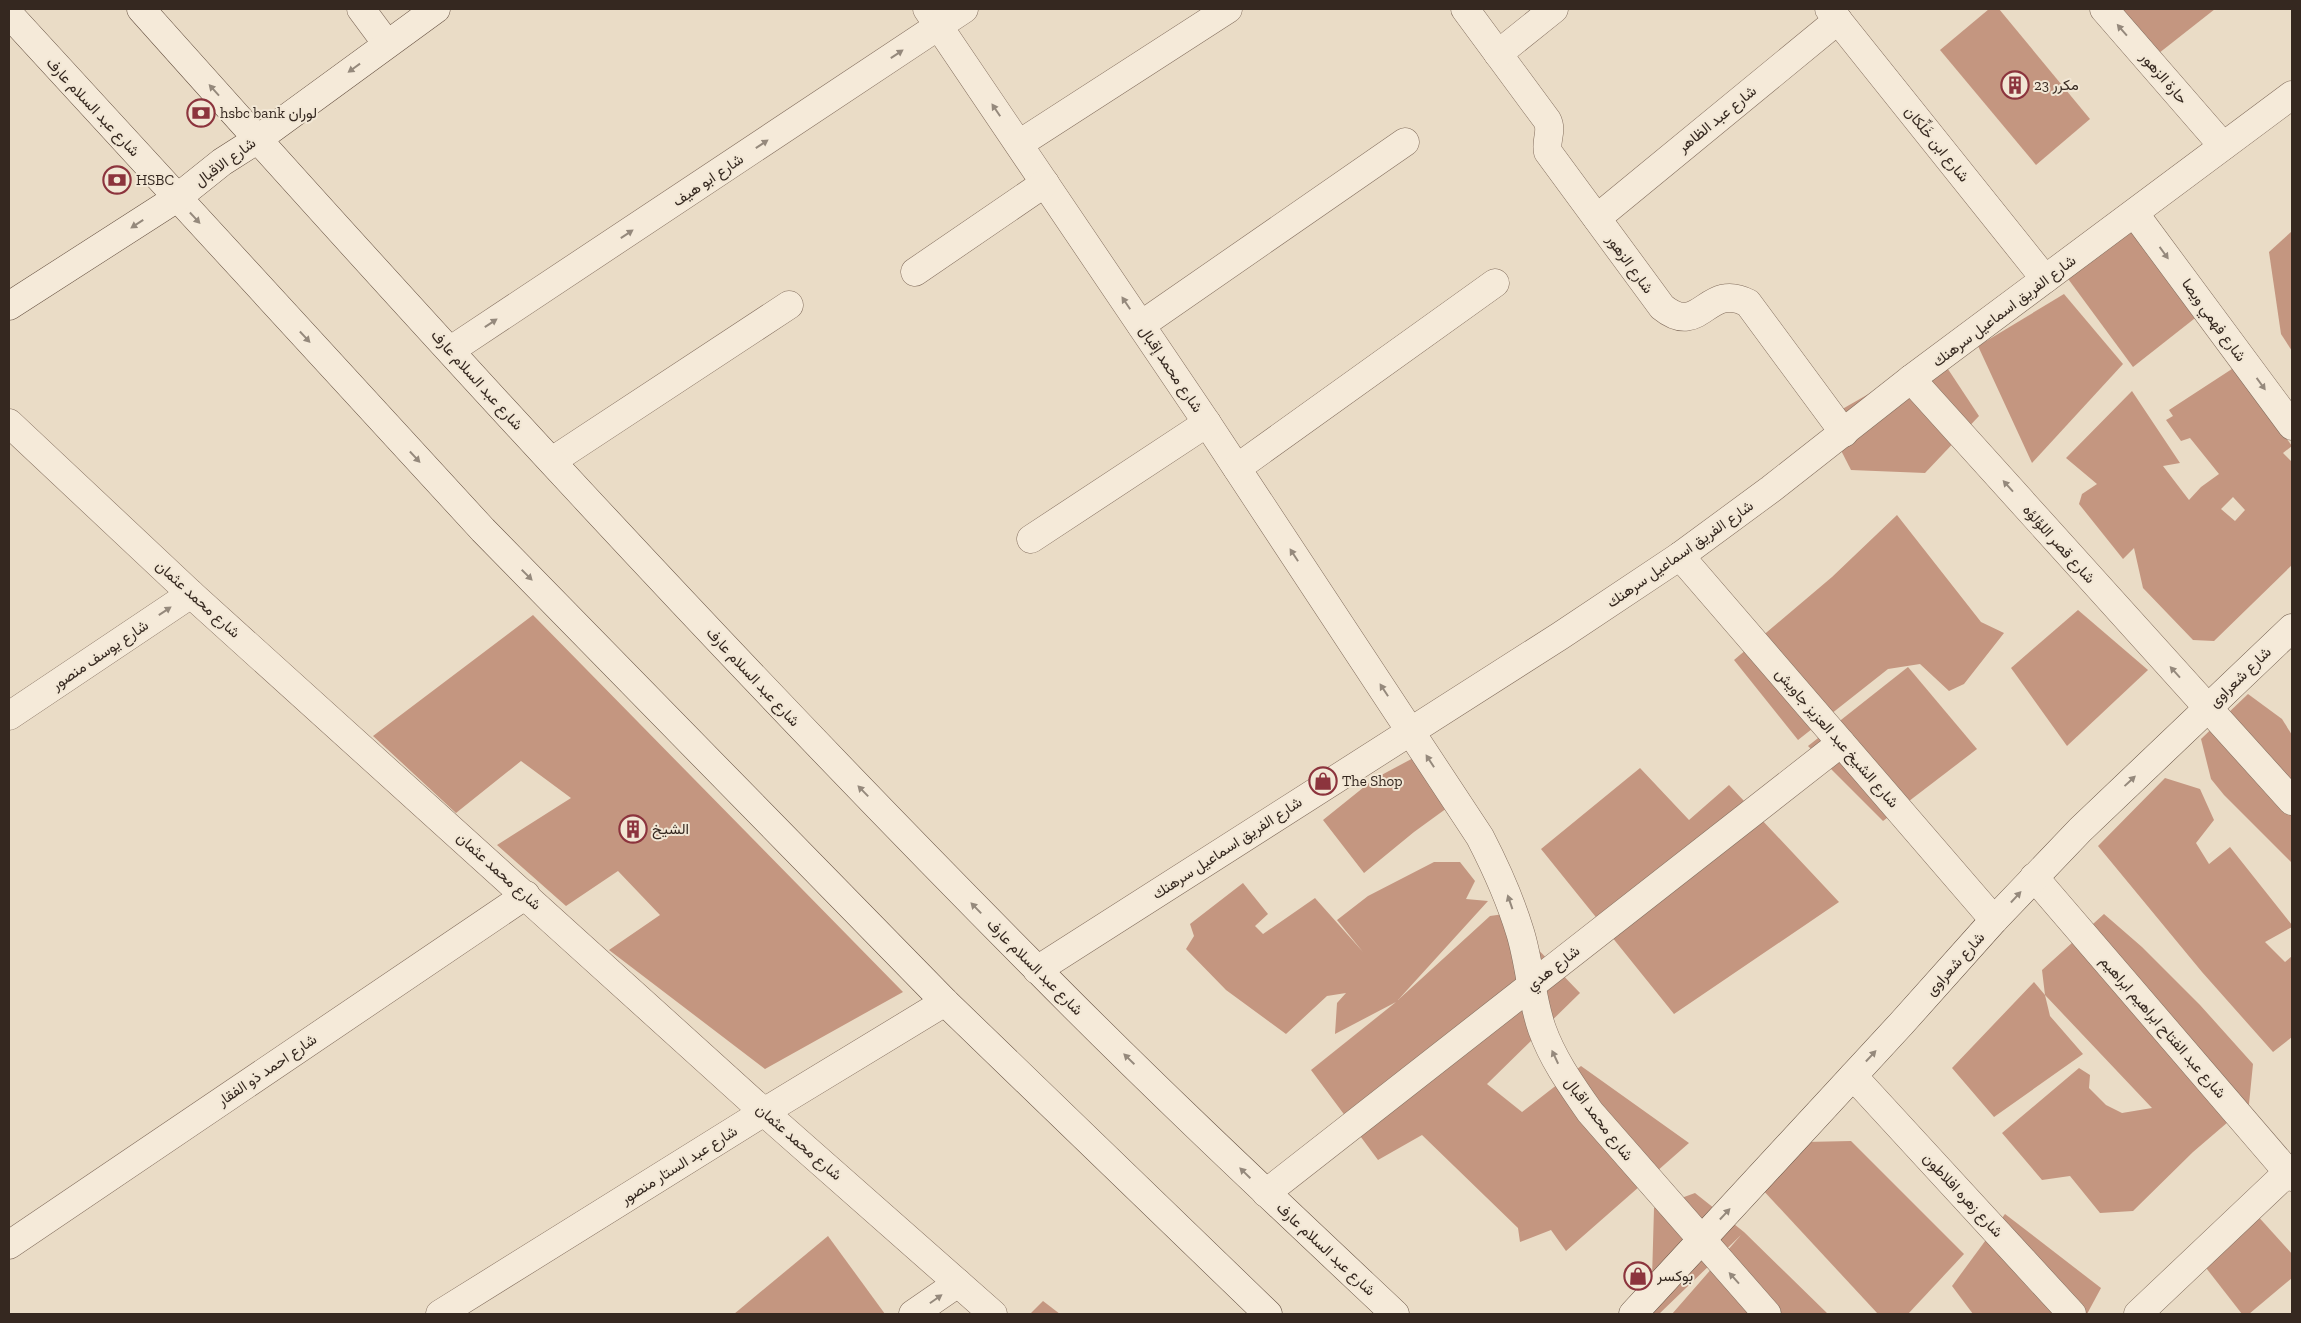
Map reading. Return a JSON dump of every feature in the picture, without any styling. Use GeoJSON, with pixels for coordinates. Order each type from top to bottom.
{"type":"FeatureCollection","features":[{"type":"Feature","properties":{"kind":"street","name":"شارع عبد السلام عارف"},"geometry":{"type":"LineString","coordinates":[[142,9],[552,461],[797,724],[1037,970],[1266,1193],[1395,1314]]}},
{"type":"Feature","properties":{"kind":"street"},"geometry":{"type":"LineString","coordinates":[[361,9],[387,44]]}},
{"type":"Feature","properties":{"kind":"street","name":"شارع الاقبال"},"geometry":{"type":"LineString","coordinates":[[9,306],[177,198],[222,162],[258,139],[436,9]]}},
{"type":"Feature","properties":{"kind":"street","name":"شارع ابو هيف"},"geometry":{"type":"LineString","coordinates":[[451,350],[933,17],[964,9]]}},
{"type":"Feature","properties":{"kind":"street"},"geometry":{"type":"LineString","coordinates":[[1019,144],[1228,9]]}},
{"type":"Feature","properties":{"kind":"street","name":"شارع الزهور"},"geometry":{"type":"LineString","coordinates":[[1466,9],[1547,120],[1550,130],[1547,144],[1548,152],[1662,307],[1669,313],[1688,317],[1729,296],[1748,303],[1844,433]]}},
{"type":"Feature","properties":{"kind":"street"},"geometry":{"type":"LineString","coordinates":[[1498,54],[1554,9]]}},
{"type":"Feature","properties":{"kind":"street","name":"حارة الزهور"},"geometry":{"type":"LineString","coordinates":[[2104,9],[2223,146]]}},
{"type":"Feature","properties":{"kind":"street","name":"شارع عبد السلام عارف"},"geometry":{"type":"LineString","coordinates":[[9,14],[483,530],[946,1002],[1268,1314]]}},
{"type":"Feature","properties":{"kind":"street","name":"شارع عبد الظاهر"},"geometry":{"type":"LineString","coordinates":[[1597,218],[1833,14]]}},
{"type":"Feature","properties":{"kind":"street","name":"شارع ابن خَلِّكان"},"geometry":{"type":"LineString","coordinates":[[1833,14],[2046,279]]}},
{"type":"Feature","properties":{"kind":"street","name":"شارع محمد إقبال"},"geometry":{"type":"LineString","coordinates":[[933,17],[1207,423],[1411,731]]}},
{"type":"Feature","properties":{"kind":"street","name":"شارع الفريق اسماعيل سرهنك"},"geometry":{"type":"LineString","coordinates":[[1037,970],[1411,731],[1680,556],[1844,433],[1911,380],[2292,95]]}},
{"type":"Feature","properties":{"kind":"street"},"geometry":{"type":"LineString","coordinates":[[1141,325],[1405,142]]}},
{"type":"Feature","properties":{"kind":"street"},"geometry":{"type":"LineString","coordinates":[[915,272],[1045,183]]}},
{"type":"Feature","properties":{"kind":"street","name":"شارع فهمي ويصا"},"geometry":{"type":"LineString","coordinates":[[2135,214],[2292,426]]}},
{"type":"Feature","properties":{"kind":"street"},"geometry":{"type":"LineString","coordinates":[[1237,468],[1495,283]]}},
{"type":"Feature","properties":{"kind":"street"},"geometry":{"type":"LineString","coordinates":[[552,461],[789,305]]}},
{"type":"Feature","properties":{"kind":"street","name":"شارع قصر اللؤلؤه"},"geometry":{"type":"LineString","coordinates":[[1911,380],[2292,801]]}},
{"type":"Feature","properties":{"kind":"street","name":"شارع محمد عثمان"},"geometry":{"type":"LineString","coordinates":[[9,423],[190,594],[526,895],[764,1112],[992,1314]]}},
{"type":"Feature","properties":{"kind":"street"},"geometry":{"type":"LineString","coordinates":[[1031,539],[1207,423]]}},
{"type":"Feature","properties":{"kind":"street","name":"شارع الشيخ عبد العزيز جاويش"},"geometry":{"type":"LineString","coordinates":[[1680,556],[1994,920]]}},
{"type":"Feature","properties":{"kind":"street","name":"شارع يوسف منصور"},"geometry":{"type":"LineString","coordinates":[[9,716],[190,594]]}},
{"type":"Feature","properties":{"kind":"street","name":"شارع شعراوى"},"geometry":{"type":"LineString","coordinates":[[1633,1314],[2034,877],[2106,803],[2292,628]]}},
{"type":"Feature","properties":{"kind":"street","name":"شارع محمد اقبال"},"geometry":{"type":"LineString","coordinates":[[1411,731],[1480,837],[1504,884],[1521,934],[1542,1030],[1565,1077],[1590,1112],[1700,1241],[1767,1314]]}},
{"type":"Feature","properties":{"kind":"street","name":"شارع هدي"},"geometry":{"type":"LineString","coordinates":[[1266,1193],[1841,743]]}},
{"type":"Feature","properties":{"kind":"street","name":"شارع عبد الفتاح ابراهيم ابراهيم"},"geometry":{"type":"LineString","coordinates":[[2034,877],[2290,1175]]}},
{"type":"Feature","properties":{"kind":"street","name":"شارع احمد ذو الفقار"},"geometry":{"type":"LineString","coordinates":[[9,1245],[526,895]]}},
{"type":"Feature","properties":{"kind":"street","name":"شارع عبد الستار منصور"},"geometry":{"type":"LineString","coordinates":[[440,1314],[764,1112],[946,1002]]}},
{"type":"Feature","properties":{"kind":"street","name":"شارع زهره افلاطون"},"geometry":{"type":"LineString","coordinates":[[1853,1076],[2072,1314]]}},
{"type":"Feature","properties":{"kind":"street"},"geometry":{"type":"LineString","coordinates":[[2138,1314],[2290,1175]]}},
{"type":"Feature","properties":{"kind":"street"},"geometry":{"type":"LineString","coordinates":[[913,1314],[958,1283]]}},
{"type":"Feature","properties":{"kind":"building","name":"23 مكرر"},"geometry":{"type":"Polygon","coordinates":[[[1989,9],[1999,9],[2090,119],[2036,165],[1940,50],[1989,9]]]}},
{"type":"Feature","properties":{"kind":"building"},"geometry":{"type":"Polygon","coordinates":[[[2113,9],[2215,9],[2154,57],[2113,9]]]}},
{"type":"Feature","properties":{"kind":"building"},"geometry":{"type":"Polygon","coordinates":[[[2131,226],[2199,315],[2133,367],[2063,272],[2131,226]]]}},
{"type":"Feature","properties":{"kind":"building"},"geometry":{"type":"Polygon","coordinates":[[[2292,231],[2292,351],[2281,334],[2269,252],[2292,231]]]}},
{"type":"Feature","properties":{"kind":"building"},"geometry":{"type":"Polygon","coordinates":[[[2064,294],[2123,364],[2032,463],[1978,346],[2064,294]]]}},
{"type":"Feature","properties":{"kind":"building"},"geometry":{"type":"Polygon","coordinates":[[[1938,354],[1979,416],[1925,473],[1851,470],[1825,419],[1938,354]]]}},
{"type":"Feature","properties":{"kind":"building"},"geometry":{"type":"Polygon","coordinates":[[[2235,367],[2292,446],[2283,453],[2292,462],[2292,565],[2214,641],[2193,640],[2143,588],[2134,548],[2123,559],[2079,504],[2082,494],[2097,484],[2066,458],[2132,391],[2180,463],[2163,466],[2189,500],[2201,487],[2219,474],[2190,438],[2181,441],[2166,420],[2173,416],[2169,410],[2235,367]],[[2233,497],[2221,509],[2235,521],[2245,510],[2233,497]]]}},
{"type":"Feature","properties":{"kind":"building"},"geometry":{"type":"Polygon","coordinates":[[[1897,515],[1981,622],[2004,633],[1964,684],[1949,691],[1920,664],[1888,669],[1798,740],[1734,660],[1832,577],[1897,515]]]}},
{"type":"Feature","properties":{"kind":"building"},"geometry":{"type":"Polygon","coordinates":[[[2078,610],[2148,670],[2067,746],[2011,668],[2078,610]]]}},
{"type":"Feature","properties":{"kind":"building","name":"الشيخ"},"geometry":{"type":"Polygon","coordinates":[[[533,615],[903,992],[765,1069],[609,950],[660,915],[618,871],[566,906],[497,845],[571,798],[521,761],[456,813],[373,736],[533,615]]]}},
{"type":"Feature","properties":{"kind":"building"},"geometry":{"type":"Polygon","coordinates":[[[1908,667],[1977,749],[1883,821],[1808,746],[1908,667]]]}},
{"type":"Feature","properties":{"kind":"building"},"geometry":{"type":"Polygon","coordinates":[[[2248,694],[2282,719],[2292,735],[2292,863],[2224,795],[2211,779],[2201,739],[2248,694]]]}},
{"type":"Feature","properties":{"kind":"building"},"geometry":{"type":"Polygon","coordinates":[[[1417,756],[1447,808],[1364,873],[1323,820],[1374,779],[1417,756]]]}},
{"type":"Feature","properties":{"kind":"building"},"geometry":{"type":"Polygon","coordinates":[[[1640,768],[1689,820],[1729,785],[1839,902],[1674,1014],[1541,849],[1640,768]]]}},
{"type":"Feature","properties":{"kind":"building"},"geometry":{"type":"Polygon","coordinates":[[[2165,778],[2200,789],[2214,820],[2196,843],[2209,864],[2230,847],[2292,925],[2292,927],[2265,942],[2285,962],[2292,956],[2292,1037],[2273,1052],[2202,972],[2098,846],[2165,778]]]}},
{"type":"Feature","properties":{"kind":"building"},"geometry":{"type":"Polygon","coordinates":[[[1434,862],[1460,862],[1475,881],[1466,899],[1488,901],[1398,1000],[1490,916],[1504,914],[1580,993],[1487,1084],[1522,1112],[1581,1066],[1689,1143],[1566,1251],[1551,1230],[1520,1242],[1518,1228],[1422,1135],[1378,1160],[1311,1070],[1396,1002],[1335,1034],[1337,1003],[1346,993],[1327,996],[1286,1034],[1226,990],[1186,949],[1194,936],[1190,924],[1243,883],[1268,914],[1255,926],[1263,934],[1315,898],[1363,952],[1337,920],[1368,896],[1434,862]]]}},
{"type":"Feature","properties":{"kind":"building"},"geometry":{"type":"Polygon","coordinates":[[[2104,914],[2142,947],[2200,1005],[2253,1064],[2249,1104],[2193,1152],[2133,1211],[2100,1213],[2070,1176],[2042,1180],[2002,1133],[2079,1068],[2090,1075],[2089,1088],[2106,1105],[2122,1113],[2152,1108],[2045,995],[2042,970],[2104,914]]]}},
{"type":"Feature","properties":{"kind":"building"},"geometry":{"type":"Polygon","coordinates":[[[2034,982],[2045,995],[2050,1016],[2083,1054],[1994,1117],[1952,1068],[2034,982]]]}},
{"type":"Feature","properties":{"kind":"building"},"geometry":{"type":"Polygon","coordinates":[[[1851,1141],[1964,1254],[1908,1314],[1878,1314],[1761,1188],[1805,1142],[1851,1141]]]}},
{"type":"Feature","properties":{"kind":"building"},"geometry":{"type":"Polygon","coordinates":[[[1695,1193],[1744,1232],[1828,1314],[1672,1314],[1741,1235],[1659,1314],[1651,1314],[1654,1208],[1695,1193]]]}},
{"type":"Feature","properties":{"kind":"building"},"geometry":{"type":"Polygon","coordinates":[[[2255,1213],[2292,1254],[2292,1278],[2249,1314],[2242,1314],[2203,1264],[2255,1213]]]}},
{"type":"Feature","properties":{"kind":"building"},"geometry":{"type":"Polygon","coordinates":[[[2005,1214],[2101,1288],[2087,1314],[1973,1314],[1952,1286],[2005,1214]]]}},
{"type":"Feature","properties":{"kind":"building"},"geometry":{"type":"Polygon","coordinates":[[[828,1236],[885,1314],[734,1314],[828,1236]]]}},
{"type":"Feature","properties":{"kind":"building"},"geometry":{"type":"Polygon","coordinates":[[[1043,1301],[1060,1314],[1030,1314],[1043,1301]]]}},
{"type":"Feature","properties":{"kind":"place","name":"23 مكرر"},"geometry":{"type":"Point","coordinates":[2015,85]}},
{"type":"Feature","properties":{"kind":"place","name":"hsbc bank لوران"},"geometry":{"type":"Point","coordinates":[201,113]}},
{"type":"Feature","properties":{"kind":"place","name":"HSBC"},"geometry":{"type":"Point","coordinates":[117,180]}},
{"type":"Feature","properties":{"kind":"place","name":"The Shop"},"geometry":{"type":"Point","coordinates":[1323,781]}},
{"type":"Feature","properties":{"kind":"place","name":"الشيخ"},"geometry":{"type":"Point","coordinates":[633,829]}},
{"type":"Feature","properties":{"kind":"place","name":"بوكسر"},"geometry":{"type":"Point","coordinates":[1638,1276]}}]}
